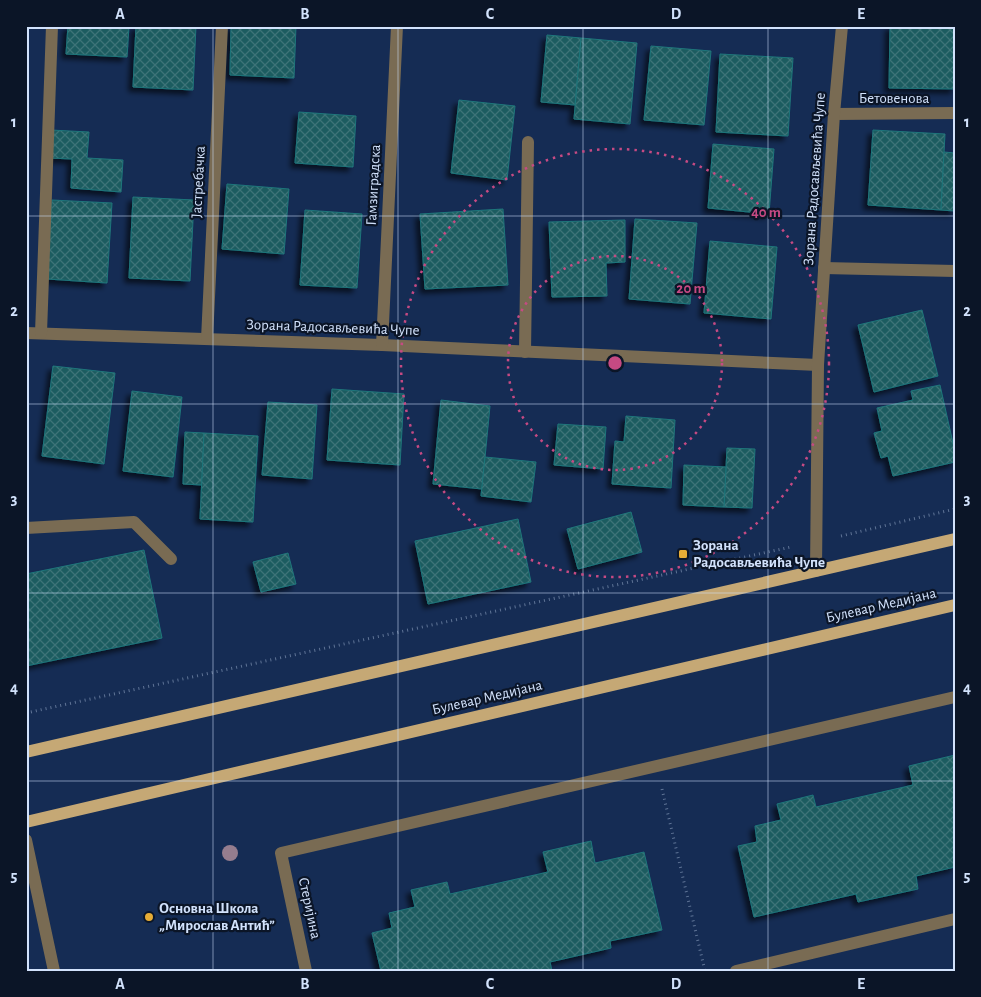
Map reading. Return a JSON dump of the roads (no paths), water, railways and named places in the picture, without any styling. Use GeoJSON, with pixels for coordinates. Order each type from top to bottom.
{"type":"FeatureCollection","features":[{"type":"Feature","properties":{"kind":"main road"},"geometry":{"type":"LineString","coordinates":[[26,752],[955,539]]}},
{"type":"Feature","properties":{"kind":"main road","name":"Булевар Медијана"},"geometry":{"type":"LineString","coordinates":[[26,822],[955,605]]}},
{"type":"Feature","properties":{"kind":"street"},"geometry":{"type":"LineString","coordinates":[[41,333],[52,26]]}},
{"type":"Feature","properties":{"kind":"street","name":"Јастребачка"},"geometry":{"type":"LineString","coordinates":[[207,339],[222,26]]}},
{"type":"Feature","properties":{"kind":"street","name":"Гамзиградска"},"geometry":{"type":"LineString","coordinates":[[382,345],[397,26]]}},
{"type":"Feature","properties":{"kind":"street","name":"Зорана Радосављевића Чупе"},"geometry":{"type":"LineString","coordinates":[[816,571],[818,365],[834,114],[842,26]]}},
{"type":"Feature","properties":{"kind":"street","name":"Бетовенова"},"geometry":{"type":"LineString","coordinates":[[834,114],[955,114]]}},
{"type":"Feature","properties":{"kind":"street"},"geometry":{"type":"LineString","coordinates":[[525,352],[528,142]]}},
{"type":"Feature","properties":{"kind":"street"},"geometry":{"type":"LineString","coordinates":[[824,268],[955,271]]}},
{"type":"Feature","properties":{"kind":"street","name":"Зорана Радосављевића Чупе"},"geometry":{"type":"LineString","coordinates":[[26,333],[382,345],[818,365]]}},
{"type":"Feature","properties":{"kind":"street"},"geometry":{"type":"LineString","coordinates":[[26,528],[134,522],[171,560]]}},
{"type":"Feature","properties":{"kind":"street","name":"Стеријина"},"geometry":{"type":"LineString","coordinates":[[306,971],[281,853],[955,697]]}},
{"type":"Feature","properties":{"kind":"street"},"geometry":{"type":"LineString","coordinates":[[26,840],[54,971]]}},
{"type":"Feature","properties":{"kind":"street"},"geometry":{"type":"LineString","coordinates":[[736,971],[955,919]]}},
{"type":"Feature","properties":{"kind":"place","name":"Зорана Радосављевића Чупе"},"geometry":{"type":"Point","coordinates":[683,554]}},
{"type":"Feature","properties":{"kind":"place","name":"Основна Школа „Мирослав Антић”"},"geometry":{"type":"Point","coordinates":[149,917]}}]}
